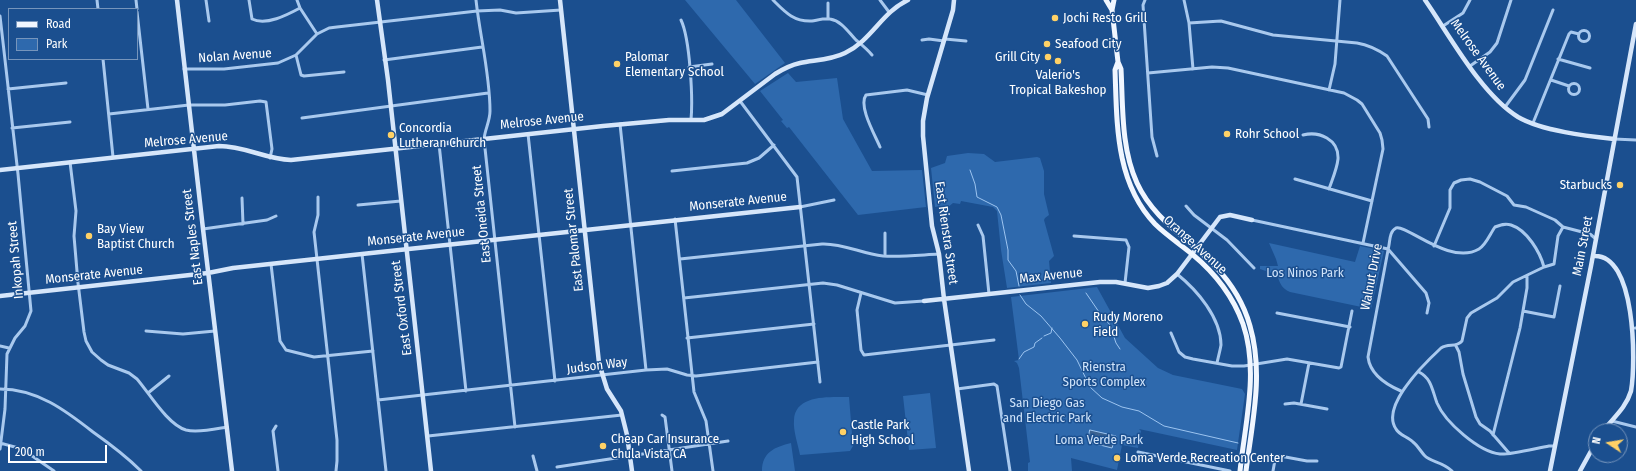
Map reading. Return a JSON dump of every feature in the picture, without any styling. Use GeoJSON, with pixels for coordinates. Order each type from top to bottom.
{"type":"FeatureCollection","features":[{"type":"Feature","properties":{"kind":"main road","name":"Orange Avenue"},"geometry":{"type":"LineString","coordinates":[[1106,0],[1112,10]]}},
{"type":"Feature","properties":{"kind":"main road","name":"Orange Avenue"},"geometry":{"type":"LineString","coordinates":[[1114,0],[1112,10],[1118,62],[1122,69],[1125,140],[1132,172],[1137,184],[1150,206],[1160,217],[1196,248],[1215,267],[1236,294],[1250,326],[1257,363],[1256,389],[1246,471]]}},
{"type":"Feature","properties":{"kind":"main road","name":"Orange Avenue"},"geometry":{"type":"LineString","coordinates":[[1118,62],[1114,70],[1118,142],[1126,175],[1134,193],[1141,207],[1155,224],[1211,271],[1231,298],[1243,326],[1251,364],[1250,389],[1240,471]]}},
{"type":"Feature","properties":{"kind":"main road"},"geometry":{"type":"LineString","coordinates":[[1116,110],[1123,109]]}},
{"type":"Feature","properties":{"kind":"street","name":"East Naples Street"},"geometry":{"type":"LineString","coordinates":[[177,0],[232,471]]}},
{"type":"Feature","properties":{"kind":"street"},"geometry":{"type":"LineString","coordinates":[[206,0],[209,21]]}},
{"type":"Feature","properties":{"kind":"street"},"geometry":{"type":"LineString","coordinates":[[249,0],[252,19],[261,21],[282,17],[300,8]]}},
{"type":"Feature","properties":{"kind":"street"},"geometry":{"type":"LineString","coordinates":[[297,0],[300,8],[317,34]]}},
{"type":"Feature","properties":{"kind":"street","name":"East Oxford Street"},"geometry":{"type":"LineString","coordinates":[[377,0],[432,471]]}},
{"type":"Feature","properties":{"kind":"street","name":"East Oneida Street"},"geometry":{"type":"LineString","coordinates":[[476,0],[490,113],[485,129],[484,139],[515,427]]}},
{"type":"Feature","properties":{"kind":"street","name":"East Palomar Street"},"geometry":{"type":"LineString","coordinates":[[560,0],[599,363],[607,389],[622,415],[632,471]]}},
{"type":"Feature","properties":{"kind":"street"},"geometry":{"type":"LineString","coordinates":[[773,0],[783,11],[796,20],[805,21],[828,19],[836,22],[865,46],[872,55]]}},
{"type":"Feature","properties":{"kind":"street"},"geometry":{"type":"LineString","coordinates":[[880,0],[890,12]]}},
{"type":"Feature","properties":{"kind":"street","name":"Melrose Avenue"},"geometry":{"type":"LineString","coordinates":[[0,170],[194,148],[232,146],[247,149],[270,158],[291,160],[620,124],[669,120],[704,120],[717,117],[784,69],[799,63],[837,57],[845,53],[860,43],[890,12],[908,0]]}},
{"type":"Feature","properties":{"kind":"street","name":"East Rienstra Street"},"geometry":{"type":"LineString","coordinates":[[954,0],[953,10],[928,95],[923,121],[923,141],[932,226],[939,254],[944,299],[969,471]]}},
{"type":"Feature","properties":{"kind":"street"},"geometry":{"type":"LineString","coordinates":[[1184,0],[1189,23],[1193,69]]}},
{"type":"Feature","properties":{"kind":"street"},"geometry":{"type":"LineString","coordinates":[[1329,90],[1335,64],[1340,0]]}},
{"type":"Feature","properties":{"kind":"street","name":"Melrose Avenue"},"geometry":{"type":"LineString","coordinates":[[1426,0],[1490,93],[1518,117],[1563,132],[1614,139],[1636,140]]}},
{"type":"Feature","properties":{"kind":"street"},"geometry":{"type":"LineString","coordinates":[[1443,26],[1463,13],[1470,0]]}},
{"type":"Feature","properties":{"kind":"street"},"geometry":{"type":"LineString","coordinates":[[1470,66],[1490,52],[1498,44],[1511,0]]}},
{"type":"Feature","properties":{"kind":"street"},"geometry":{"type":"LineString","coordinates":[[1145,1],[1152,137],[1157,156]]}},
{"type":"Feature","properties":{"kind":"street"},"geometry":{"type":"LineString","coordinates":[[828,3],[828,19]]}},
{"type":"Feature","properties":{"kind":"street","name":"Nolan Avenue"},"geometry":{"type":"LineString","coordinates":[[184,69],[224,69],[278,62],[296,55],[317,34],[333,28],[477,10],[500,10],[516,13],[561,10]]}},
{"type":"Feature","properties":{"kind":"street"},"geometry":{"type":"LineString","coordinates":[[1505,107],[1525,80],[1553,10]]}},
{"type":"Feature","properties":{"kind":"street","name":"Inkopah Street"},"geometry":{"type":"LineString","coordinates":[[0,16],[31,311],[29,319],[9,348],[6,361],[5,409],[0,449]]}},
{"type":"Feature","properties":{"kind":"street"},"geometry":{"type":"LineString","coordinates":[[138,19],[148,109]]}},
{"type":"Feature","properties":{"kind":"street"},"geometry":{"type":"LineString","coordinates":[[681,20],[684,27],[692,94],[691,120]]}},
{"type":"Feature","properties":{"kind":"street"},"geometry":{"type":"LineString","coordinates":[[1189,23],[1221,21],[1273,35],[1367,45],[1377,49],[1386,56],[1428,119],[1429,127]]}},
{"type":"Feature","properties":{"kind":"street","name":"Main Street"},"geometry":{"type":"LineString","coordinates":[[1550,471],[1593,256],[1636,24]]}},
{"type":"Feature","properties":{"kind":"street"},"geometry":{"type":"LineString","coordinates":[[1533,123],[1569,34],[1571,32],[1579,34]]}},
{"type":"Feature","properties":{"kind":"street"},"geometry":{"type":"LineString","coordinates":[[922,40],[966,41]]}},
{"type":"Feature","properties":{"kind":"street"},"geometry":{"type":"LineString","coordinates":[[384,60],[482,47]]}},
{"type":"Feature","properties":{"kind":"street"},"geometry":{"type":"LineString","coordinates":[[296,55],[301,75],[304,76],[344,72]]}},
{"type":"Feature","properties":{"kind":"street"},"geometry":{"type":"LineString","coordinates":[[1558,59],[1590,68]]}},
{"type":"Feature","properties":{"kind":"street"},"geometry":{"type":"LineString","coordinates":[[103,60],[110,114],[113,158]]}},
{"type":"Feature","properties":{"kind":"street"},"geometry":{"type":"LineString","coordinates":[[689,67],[712,64]]}},
{"type":"Feature","properties":{"kind":"street"},"geometry":{"type":"LineString","coordinates":[[1148,73],[1228,68],[1344,93],[1357,100],[1380,134],[1383,149],[1363,243]]}},
{"type":"Feature","properties":{"kind":"street"},"geometry":{"type":"LineString","coordinates":[[1551,80],[1569,86]]}},
{"type":"Feature","properties":{"kind":"street"},"geometry":{"type":"LineString","coordinates":[[8,89],[66,83]]}},
{"type":"Feature","properties":{"kind":"street"},"geometry":{"type":"LineString","coordinates":[[880,147],[864,108],[864,99],[866,95],[908,90],[928,95]]}},
{"type":"Feature","properties":{"kind":"street"},"geometry":{"type":"LineString","coordinates":[[302,118],[342,114],[390,105],[488,93]]}},
{"type":"Feature","properties":{"kind":"street"},"geometry":{"type":"LineString","coordinates":[[110,114],[189,105],[224,105],[260,101],[266,102],[268,108],[272,149],[270,158]]}},
{"type":"Feature","properties":{"kind":"street"},"geometry":{"type":"LineString","coordinates":[[740,101],[797,177],[820,382]]}},
{"type":"Feature","properties":{"kind":"street"},"geometry":{"type":"LineString","coordinates":[[12,128],[70,122]]}},
{"type":"Feature","properties":{"kind":"street"},"geometry":{"type":"LineString","coordinates":[[620,124],[646,370]]}},
{"type":"Feature","properties":{"kind":"street"},"geometry":{"type":"LineString","coordinates":[[1303,135],[1311,133],[1326,137],[1336,148],[1338,162],[1329,189]]}},
{"type":"Feature","properties":{"kind":"street"},"geometry":{"type":"LineString","coordinates":[[528,134],[555,381]]}},
{"type":"Feature","properties":{"kind":"street"},"geometry":{"type":"LineString","coordinates":[[439,144],[466,391]]}},
{"type":"Feature","properties":{"kind":"street"},"geometry":{"type":"LineString","coordinates":[[672,171],[747,163],[760,158],[774,145]]}},
{"type":"Feature","properties":{"kind":"street"},"geometry":{"type":"LineString","coordinates":[[70,162],[76,211],[74,236],[78,288],[84,332],[86,341],[92,352],[108,365],[129,373],[137,379],[174,424],[181,428],[194,431],[227,426]]}},
{"type":"Feature","properties":{"kind":"street"},"geometry":{"type":"LineString","coordinates":[[1295,179],[1372,201]]}},
{"type":"Feature","properties":{"kind":"street"},"geometry":{"type":"LineString","coordinates":[[1434,246],[1450,208],[1450,190],[1454,183],[1463,179],[1470,179],[1480,182],[1508,196],[1514,205],[1526,207],[1555,220],[1563,227],[1590,234],[1596,239]]}},
{"type":"Feature","properties":{"kind":"street"},"geometry":{"type":"LineString","coordinates":[[318,197],[318,215],[314,232],[338,444],[336,471]]}},
{"type":"Feature","properties":{"kind":"street"},"geometry":{"type":"LineString","coordinates":[[242,198],[244,224]]}},
{"type":"Feature","properties":{"kind":"street","name":"Monserate Avenue"},"geometry":{"type":"LineString","coordinates":[[0,296],[208,273],[233,268],[630,224],[800,207],[834,200]]}},
{"type":"Feature","properties":{"kind":"street"},"geometry":{"type":"LineString","coordinates":[[358,205],[401,201]]}},
{"type":"Feature","properties":{"kind":"street"},"geometry":{"type":"LineString","coordinates":[[1186,206],[1194,215],[1227,240],[1254,268]]}},
{"type":"Feature","properties":{"kind":"street","name":"Max Avenue"},"geometry":{"type":"LineString","coordinates":[[684,298],[830,284],[895,303],[924,302],[1100,282],[1125,283],[1151,288],[1167,283],[1177,274],[1211,228],[1220,217],[1225,215],[1388,249]]}},
{"type":"Feature","properties":{"kind":"street"},"geometry":{"type":"LineString","coordinates":[[203,229],[267,220],[276,216]]}},
{"type":"Feature","properties":{"kind":"street"},"geometry":{"type":"LineString","coordinates":[[675,220],[692,376],[696,398],[706,421],[713,471]]}},
{"type":"Feature","properties":{"kind":"street","name":"Walnut Drive"},"geometry":{"type":"LineString","coordinates":[[1402,391],[1388,386],[1380,379],[1368,362],[1388,249],[1392,232],[1396,228],[1400,228],[1434,246],[1460,253],[1470,253],[1483,246],[1495,227],[1506,224],[1511,225],[1526,236],[1535,248],[1544,267]]}},
{"type":"Feature","properties":{"kind":"street"},"geometry":{"type":"LineString","coordinates":[[978,225],[983,236],[989,294]]}},
{"type":"Feature","properties":{"kind":"street"},"geometry":{"type":"LineString","coordinates":[[1452,471],[1440,462],[1426,457],[1414,443],[1396,430],[1393,422],[1393,413],[1402,391],[1410,380],[1441,348],[1445,345],[1456,346],[1462,341],[1467,318],[1470,313],[1497,298],[1513,282],[1544,267],[1554,264],[1558,236],[1563,227]]}},
{"type":"Feature","properties":{"kind":"street"},"geometry":{"type":"LineString","coordinates":[[885,233],[885,256]]}},
{"type":"Feature","properties":{"kind":"street"},"geometry":{"type":"LineString","coordinates":[[1074,236],[1126,240],[1129,247],[1125,283]]}},
{"type":"Feature","properties":{"kind":"street"},"geometry":{"type":"LineString","coordinates":[[680,259],[828,244],[885,256],[907,257],[939,254]]}},
{"type":"Feature","properties":{"kind":"street"},"geometry":{"type":"LineString","coordinates":[[1388,249],[1426,293],[1429,303],[1427,313]]}},
{"type":"Feature","properties":{"kind":"street"},"geometry":{"type":"LineString","coordinates":[[362,254],[386,471]]}},
{"type":"Feature","properties":{"kind":"street"},"geometry":{"type":"LineString","coordinates":[[1593,256],[1599,255],[1610,261],[1620,273],[1627,292],[1636,328],[1635,373],[1628,399],[1622,410],[1612,421],[1636,427]]}},
{"type":"Feature","properties":{"kind":"street"},"geometry":{"type":"LineString","coordinates":[[271,264],[278,331],[283,348],[291,352],[314,357],[373,351]]}},
{"type":"Feature","properties":{"kind":"street"},"geometry":{"type":"LineString","coordinates":[[1177,274],[1197,292],[1213,317],[1220,334],[1221,346],[1217,364]]}},
{"type":"Feature","properties":{"kind":"street"},"geometry":{"type":"LineString","coordinates":[[1493,435],[1523,311],[1527,288],[1527,276]]}},
{"type":"Feature","properties":{"kind":"street"},"geometry":{"type":"LineString","coordinates":[[1523,311],[1554,317],[1560,286]]}},
{"type":"Feature","properties":{"kind":"street"},"geometry":{"type":"LineString","coordinates":[[861,293],[857,310],[861,350],[864,355],[994,340]]}},
{"type":"Feature","properties":{"kind":"street"},"geometry":{"type":"LineString","coordinates":[[1171,333],[1179,352],[1185,357],[1217,364],[1232,366],[1288,359],[1339,368],[1341,367],[1352,311]]}},
{"type":"Feature","properties":{"kind":"street"},"geometry":{"type":"LineString","coordinates":[[1277,313],[1350,327]]}},
{"type":"Feature","properties":{"kind":"street"},"geometry":{"type":"LineString","coordinates":[[688,338],[814,324]]}},
{"type":"Feature","properties":{"kind":"street"},"geometry":{"type":"LineString","coordinates":[[146,331],[183,334],[215,331]]}},
{"type":"Feature","properties":{"kind":"street"},"geometry":{"type":"LineString","coordinates":[[0,346],[9,348]]}},
{"type":"Feature","properties":{"kind":"street"},"geometry":{"type":"LineString","coordinates":[[1456,346],[1459,352],[1463,374],[1476,416],[1480,424],[1498,439],[1509,453]]}},
{"type":"Feature","properties":{"kind":"street","name":"Judson Way"},"geometry":{"type":"LineString","coordinates":[[378,400],[646,370],[667,369],[692,376],[818,362]]}},
{"type":"Feature","properties":{"kind":"street"},"geometry":{"type":"LineString","coordinates":[[1301,404],[1309,363]]}},
{"type":"Feature","properties":{"kind":"street"},"geometry":{"type":"LineString","coordinates":[[1419,372],[1425,375],[1429,380],[1437,403],[1450,421],[1480,448],[1500,454],[1555,446]]}},
{"type":"Feature","properties":{"kind":"street"},"geometry":{"type":"LineString","coordinates":[[148,393],[169,376]]}},
{"type":"Feature","properties":{"kind":"street"},"geometry":{"type":"LineString","coordinates":[[957,389],[995,384],[998,388],[1010,471]]}},
{"type":"Feature","properties":{"kind":"street"},"geometry":{"type":"LineString","coordinates":[[0,389],[30,393],[58,406],[126,457],[141,471]]}},
{"type":"Feature","properties":{"kind":"street"},"geometry":{"type":"LineString","coordinates":[[1285,404],[1294,403],[1327,409]]}},
{"type":"Feature","properties":{"kind":"street"},"geometry":{"type":"LineString","coordinates":[[428,436],[622,415]]}},
{"type":"Feature","properties":{"kind":"street"},"geometry":{"type":"LineString","coordinates":[[662,415],[665,417],[672,471]]}},
{"type":"Feature","properties":{"kind":"street"},"geometry":{"type":"LineString","coordinates":[[276,426],[273,431],[278,471]]}},
{"type":"Feature","properties":{"kind":"street"},"geometry":{"type":"LineString","coordinates":[[557,467],[728,441]]}},
{"type":"Feature","properties":{"kind":"street"},"geometry":{"type":"LineString","coordinates":[[1,444],[22,450],[54,471]]}},
{"type":"Feature","properties":{"kind":"street"},"geometry":{"type":"LineString","coordinates":[[1138,452],[1230,471]]}},
{"type":"Feature","properties":{"kind":"street"},"geometry":{"type":"LineString","coordinates":[[532,456],[537,471]]}},
{"type":"Feature","properties":{"kind":"street"},"geometry":{"type":"LineString","coordinates":[[1273,471],[1275,460],[1280,456],[1308,461],[1317,461]]}},
{"type":"Feature","properties":{"kind":"street"},"geometry":{"type":"LineString","coordinates":[[1580,471],[1588,456]]}},
{"type":"Feature","properties":{"kind":"green space"},"geometry":{"type":"Polygon","coordinates":[[[685,0],[736,0],[785,63],[755,84],[685,0]]]}},
{"type":"Feature","properties":{"kind":"green space"},"geometry":{"type":"Polygon","coordinates":[[[788,73],[796,82],[837,78],[843,119],[872,171],[922,170],[926,207],[858,215],[789,127],[787,128],[781,121],[783,120],[760,91],[788,73]]]}},
{"type":"Feature","properties":{"kind":"green space"},"geometry":{"type":"Polygon","coordinates":[[[968,153],[984,154],[995,162],[1037,157],[1040,158],[1044,171],[1044,194],[1049,215],[1044,220],[1054,256],[1049,261],[1051,283],[1007,288],[997,211],[993,207],[961,201],[960,204],[953,203],[947,208],[942,206],[935,207],[931,168],[945,163],[947,156],[968,153]]]}},
{"type":"Feature","properties":{"kind":"green space","name":"Los Ninos Park"},"geometry":{"type":"Polygon","coordinates":[[[1269,243],[1355,262],[1360,246],[1384,251],[1371,309],[1290,292],[1285,289],[1281,285],[1277,275],[1260,269],[1260,266],[1278,266],[1269,243]]]}},
{"type":"Feature","properties":{"kind":"green space","name":"Rienstra Sports Complex"},"geometry":{"type":"Polygon","coordinates":[[[1097,287],[1125,338],[1158,368],[1173,375],[1242,389],[1245,394],[1237,450],[1139,429],[1141,431],[1138,448],[1122,445],[1117,470],[1071,458],[1072,471],[1028,471],[1028,463],[1030,462],[1019,368],[1017,363],[1014,361],[1019,360],[1011,297],[1097,287]]]}},
{"type":"Feature","properties":{"kind":"green space"},"geometry":{"type":"Polygon","coordinates":[[[930,393],[936,448],[909,450],[903,396],[930,393]]]}},
{"type":"Feature","properties":{"kind":"green space"},"geometry":{"type":"Polygon","coordinates":[[[824,397],[849,397],[853,446],[850,451],[800,455],[795,433],[794,420],[800,405],[807,401],[824,397]]]}},
{"type":"Feature","properties":{"kind":"green space"},"geometry":{"type":"Polygon","coordinates":[[[791,443],[795,471],[762,471],[764,459],[770,451],[791,443]]]}},
{"type":"Feature","properties":{"kind":"shaded area"},"geometry":{"type":"Polygon","coordinates":[[[1090,430],[1116,436],[1112,448],[1088,442],[1090,430]]]}},
{"type":"Feature","properties":{"kind":"waterway"},"geometry":{"type":"LineString","coordinates":[[970,170],[975,184],[977,197],[997,207],[1001,215],[1008,250],[1008,260],[1016,271],[1019,286]]}},
{"type":"Feature","properties":{"kind":"waterway"},"geometry":{"type":"LineString","coordinates":[[1086,293],[1110,325],[1116,343],[1120,349]]}},
{"type":"Feature","properties":{"kind":"waterway"},"geometry":{"type":"LineString","coordinates":[[1020,295],[1026,304],[1041,316],[1060,338],[1077,360],[1090,387],[1102,398],[1122,407],[1139,411],[1164,426],[1238,443]]}},
{"type":"Feature","properties":{"kind":"waterway"},"geometry":{"type":"LineString","coordinates":[[1044,336],[1051,333],[1052,328]]}},
{"type":"Feature","properties":{"kind":"waterway"},"geometry":{"type":"LineString","coordinates":[[1019,359],[1024,352],[1034,347],[1035,343],[1042,338]]}},
{"type":"Feature","properties":{"kind":"place","name":"Jochi Resto Grill"},"geometry":{"type":"Point","coordinates":[1055,18]}},
{"type":"Feature","properties":{"kind":"place","name":"Seafood City"},"geometry":{"type":"Point","coordinates":[1047,44]}},
{"type":"Feature","properties":{"kind":"place","name":"Grill City"},"geometry":{"type":"Point","coordinates":[1048,57]}},
{"type":"Feature","properties":{"kind":"place","name":"Valerio's Tropical Bakeshop"},"geometry":{"type":"Point","coordinates":[1058,61]}},
{"type":"Feature","properties":{"kind":"place","name":"Palomar Elementary School"},"geometry":{"type":"Point","coordinates":[617,64]}},
{"type":"Feature","properties":{"kind":"place","name":"Rohr School"},"geometry":{"type":"Point","coordinates":[1227,134]}},
{"type":"Feature","properties":{"kind":"place","name":"Concordia Lutheran Church"},"geometry":{"type":"Point","coordinates":[391,135]}},
{"type":"Feature","properties":{"kind":"place","name":"Starbucks"},"geometry":{"type":"Point","coordinates":[1620,185]}},
{"type":"Feature","properties":{"kind":"place","name":"Bay View Baptist Church"},"geometry":{"type":"Point","coordinates":[89,236]}},
{"type":"Feature","properties":{"kind":"place","name":"Rudy Moreno Field"},"geometry":{"type":"Point","coordinates":[1085,324]}},
{"type":"Feature","properties":{"kind":"place","name":"Castle Park High School"},"geometry":{"type":"Point","coordinates":[843,432]}},
{"type":"Feature","properties":{"kind":"place","name":"Cheap Car Insurance Chula Vista CA"},"geometry":{"type":"Point","coordinates":[603,446]}},
{"type":"Feature","properties":{"kind":"place","name":"Loma Verde Recreation Center"},"geometry":{"type":"Point","coordinates":[1117,458]}},
{"type":"Feature","properties":{"kind":"park label","name":"San Diego Gas and Electric Park"},"geometry":{"type":"Point","coordinates":[1047,410]}},
{"type":"Feature","properties":{"kind":"park label","name":"Loma Verde Park"},"geometry":{"type":"Point","coordinates":[1099,440]}}]}
